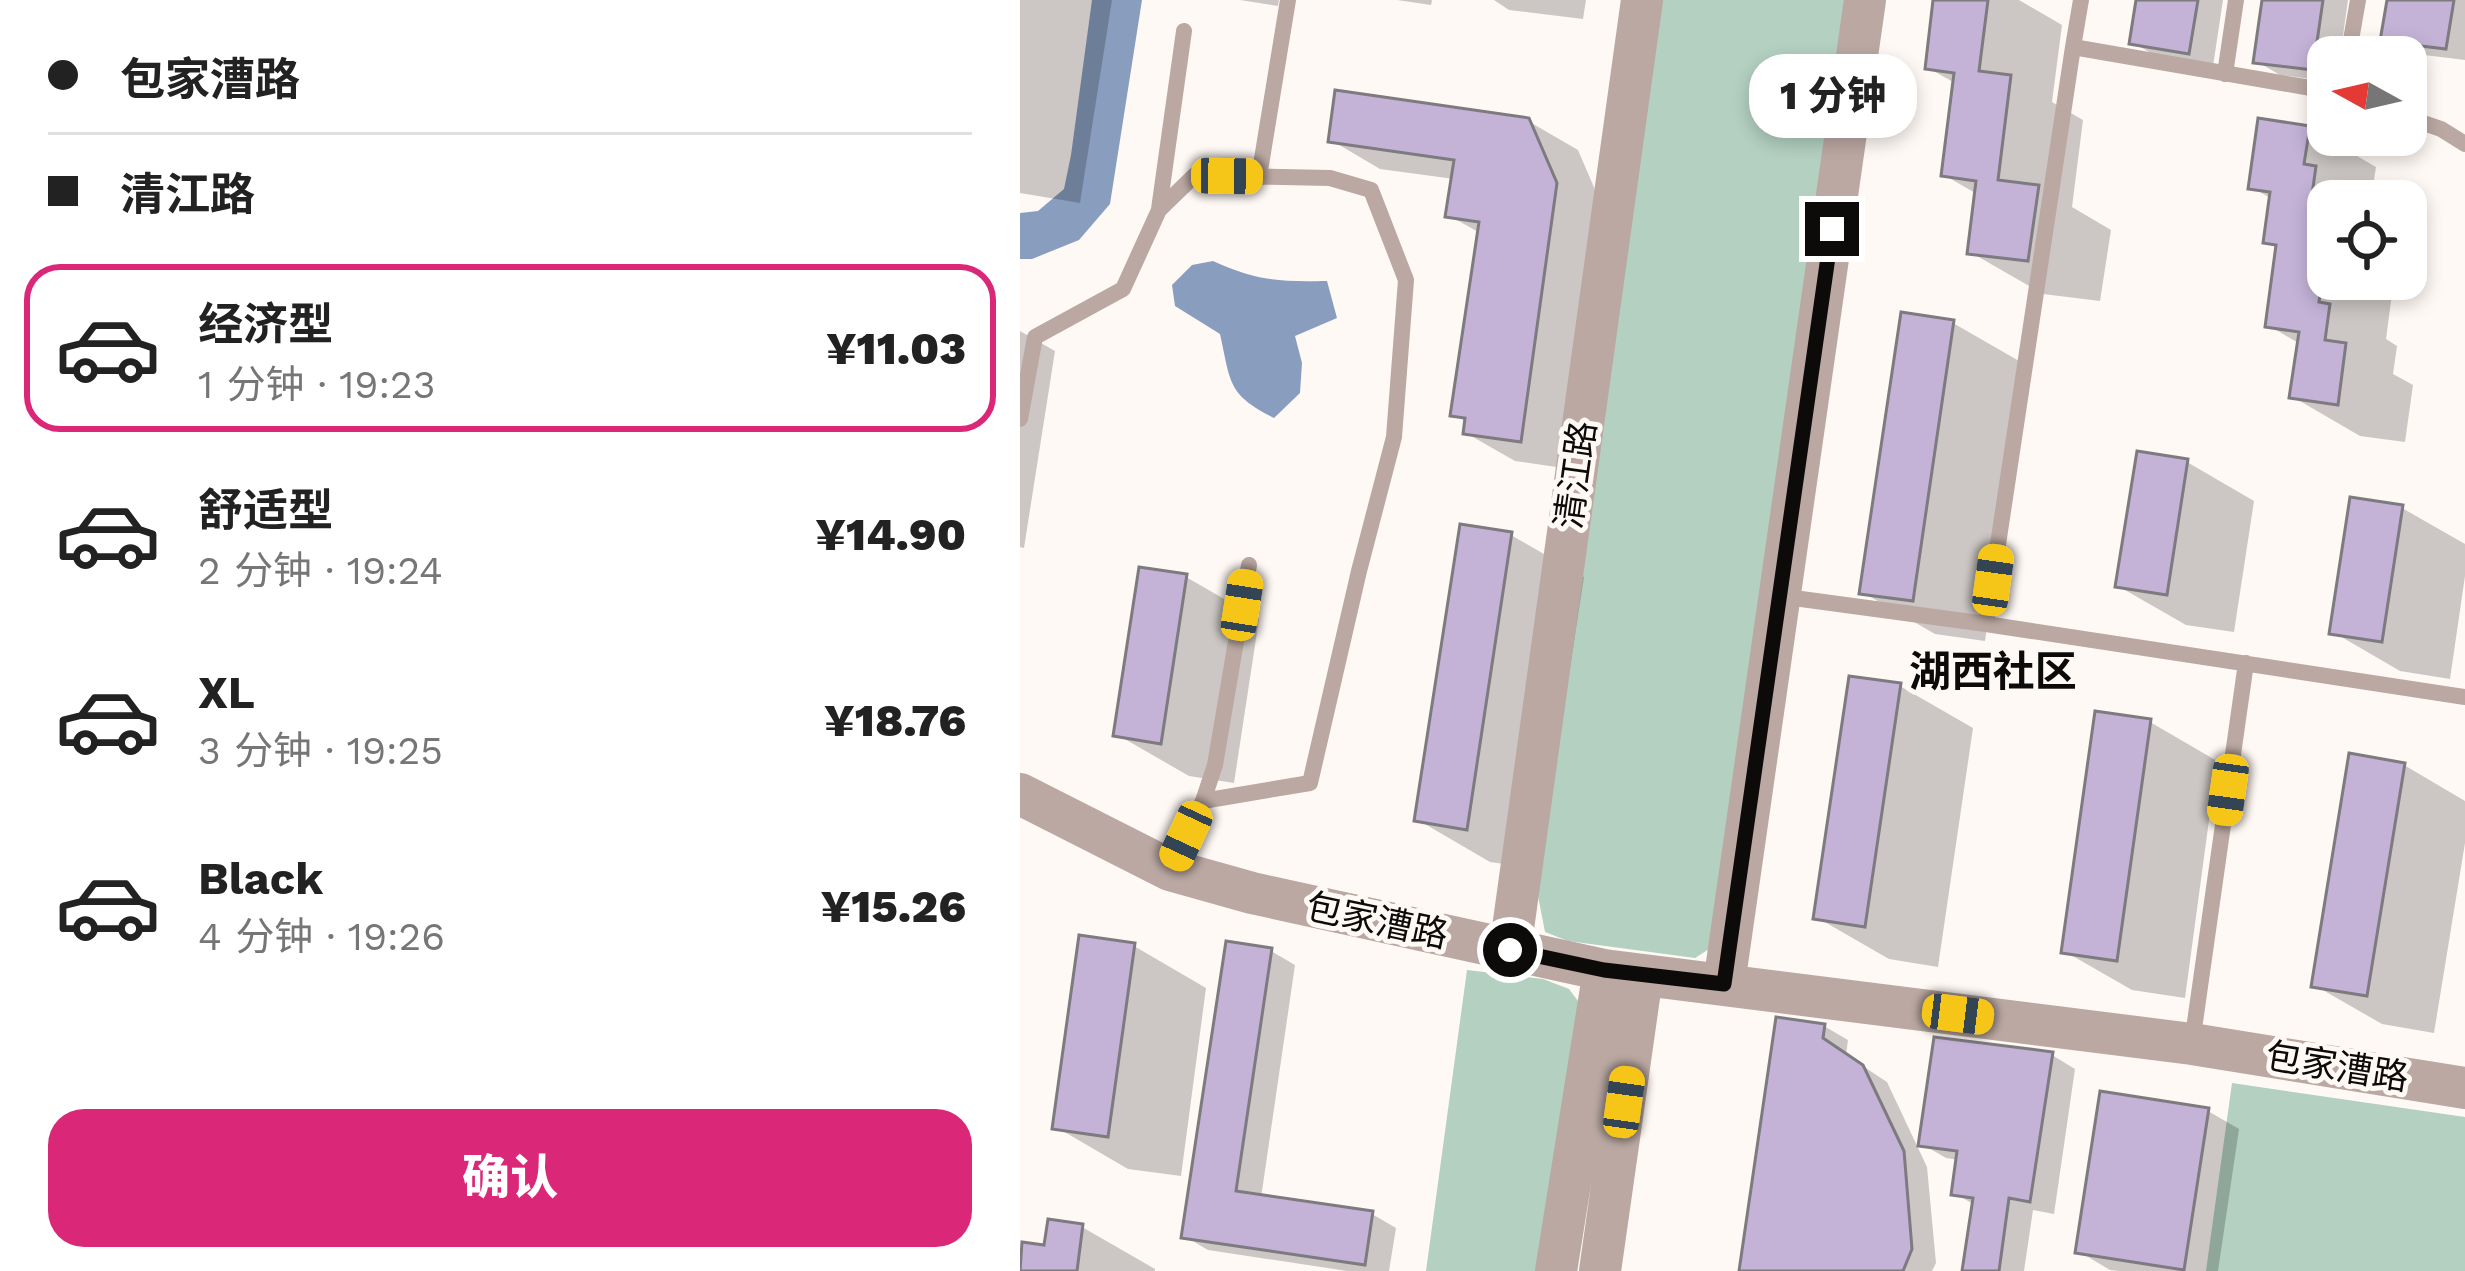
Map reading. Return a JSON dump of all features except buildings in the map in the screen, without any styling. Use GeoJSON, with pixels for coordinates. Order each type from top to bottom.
{"type":"FeatureCollection","features":[{"type":"Feature","properties":{"kind":"street","name":"清江路"},"geometry":{"type":"LineString","coordinates":[[1510,950],[1642,0]]}},
{"type":"Feature","properties":{"kind":"street"},"geometry":{"type":"LineString","coordinates":[[1724,984],[1865,0]]}},
{"type":"Feature","properties":{"kind":"street","name":"包家漕路"},"geometry":{"type":"LineString","coordinates":[[1020,794],[1170,870],[1252,893],[1623,973],[2192,1044],[2465,1088]]}},
{"type":"Feature","properties":{"kind":"street"},"geometry":{"type":"LineString","coordinates":[[1556,1271],[1623,973]]}},
{"type":"Feature","properties":{"kind":"street"},"geometry":{"type":"LineString","coordinates":[[1600,1271],[1623,973]]}},
{"type":"Feature","properties":{"kind":"lane"},"geometry":{"type":"LineString","coordinates":[[1259,177],[1288,0]]}},
{"type":"Feature","properties":{"kind":"lane"},"geometry":{"type":"LineString","coordinates":[[1986,624],[2081,0]]}},
{"type":"Feature","properties":{"kind":"lane"},"geometry":{"type":"LineString","coordinates":[[2225,74],[2236,0]]}},
{"type":"Feature","properties":{"kind":"lane"},"geometry":{"type":"LineString","coordinates":[[2351,36],[2357,0]]}},
{"type":"Feature","properties":{"kind":"lane"},"geometry":{"type":"LineString","coordinates":[[1020,419],[1035,337],[1123,289],[1159,210],[1184,31]]}},
{"type":"Feature","properties":{"kind":"lane"},"geometry":{"type":"LineString","coordinates":[[2073,47],[2307,88]]}},
{"type":"Feature","properties":{"kind":"lane"},"geometry":{"type":"LineString","coordinates":[[2427,124],[2465,141]]}},
{"type":"Feature","properties":{"kind":"lane"},"geometry":{"type":"LineString","coordinates":[[1159,210],[1195,176],[1330,178],[1371,190],[1406,280],[1394,437],[1310,783],[1203,801]]}},
{"type":"Feature","properties":{"kind":"lane"},"geometry":{"type":"LineString","coordinates":[[1170,870],[1215,765],[1249,566]]}},
{"type":"Feature","properties":{"kind":"lane"},"geometry":{"type":"LineString","coordinates":[[1778,596],[2465,697]]}},
{"type":"Feature","properties":{"kind":"lane"},"geometry":{"type":"LineString","coordinates":[[2192,1044],[2246,664]]}},
{"type":"Feature","properties":{"kind":"green space"},"geometry":{"type":"Polygon","coordinates":[[[1659,0],[1851,0],[1717,944],[1695,958],[1568,941],[1545,932],[1538,896],[1659,0]]]}},
{"type":"Feature","properties":{"kind":"green space"},"geometry":{"type":"Polygon","coordinates":[[[1467,970],[1543,979],[1569,989],[1584,1009],[1546,1271],[1426,1271],[1467,970]]]}},
{"type":"Feature","properties":{"kind":"green space"},"geometry":{"type":"Polygon","coordinates":[[[2232,1083],[2465,1117],[2465,1271],[2206,1271],[2232,1083]]]}},
{"type":"Feature","properties":{"kind":"water"},"geometry":{"type":"Polygon","coordinates":[[[1092,0],[1142,0],[1110,204],[1079,240],[1032,259],[1020,259],[1020,213],[1038,211],[1064,189],[1092,0]]]}},
{"type":"Feature","properties":{"kind":"water"},"geometry":{"type":"Polygon","coordinates":[[[1213,261],[1269,279],[1327,281],[1337,318],[1295,336],[1302,363],[1300,393],[1274,418],[1239,394],[1220,334],[1175,306],[1172,285],[1192,265],[1213,261]]]}},
{"type":"Feature","properties":{"kind":"district","name":"湖西社区"},"geometry":{"type":"Point","coordinates":[1993,671]}},
{"type":"Feature","properties":{"kind":"route"},"geometry":{"type":"LineString","coordinates":[[1510,950],[1604,970],[1724,984],[1832,229]]}}]}
